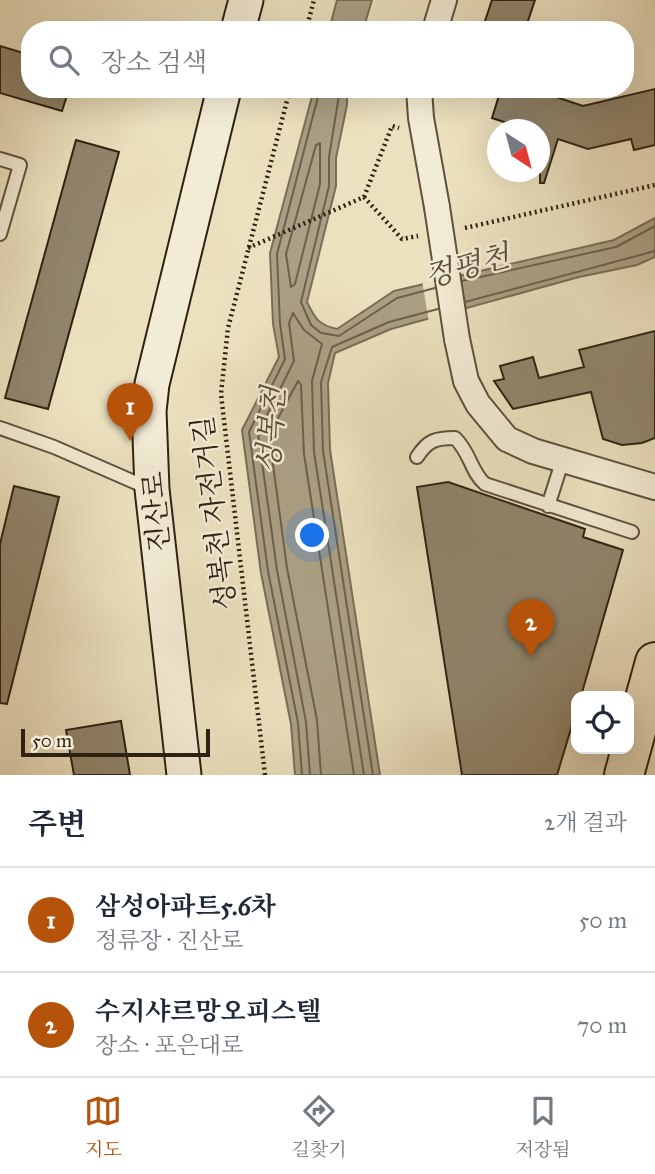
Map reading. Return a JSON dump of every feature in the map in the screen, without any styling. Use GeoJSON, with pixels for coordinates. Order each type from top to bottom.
{"type":"FeatureCollection","features":[{"type":"Feature","properties":{"kind":"main road"},"geometry":{"type":"LineString","coordinates":[[624,775],[655,662]]}},
{"type":"Feature","properties":{"kind":"street"},"geometry":{"type":"LineString","coordinates":[[241,21],[246,0]]}},
{"type":"Feature","properties":{"kind":"street"},"geometry":{"type":"LineString","coordinates":[[438,21],[444,0]]}},
{"type":"Feature","properties":{"kind":"street","name":"진산로"},"geometry":{"type":"LineString","coordinates":[[184,775],[152,489],[149,411],[152,384],[222,98]]}},
{"type":"Feature","properties":{"kind":"street"},"geometry":{"type":"LineString","coordinates":[[420,98],[457,339],[466,381],[491,424],[507,439],[563,460],[655,487]]}},
{"type":"Feature","properties":{"kind":"lane"},"geometry":{"type":"LineString","coordinates":[[0,159],[20,165],[0,234]]}},
{"type":"Feature","properties":{"kind":"lane"},"geometry":{"type":"LineString","coordinates":[[0,428],[54,447],[152,489]]}},
{"type":"Feature","properties":{"kind":"lane"},"geometry":{"type":"LineString","coordinates":[[418,457],[425,444],[438,438],[455,438],[466,448],[477,477],[485,484],[632,532]]}},
{"type":"Feature","properties":{"kind":"lane"},"geometry":{"type":"LineString","coordinates":[[548,506],[563,460]]}},
{"type":"Feature","properties":{"kind":"path"},"geometry":{"type":"LineString","coordinates":[[308,21],[314,0]]}},
{"type":"Feature","properties":{"kind":"path","name":"성복천 자전거길"},"geometry":{"type":"LineString","coordinates":[[265,775],[221,394],[229,328],[288,98]]}},
{"type":"Feature","properties":{"kind":"path"},"geometry":{"type":"LineString","coordinates":[[247,249],[364,197],[393,126],[424,135]]}},
{"type":"Feature","properties":{"kind":"path"},"geometry":{"type":"LineString","coordinates":[[453,230],[504,222],[655,185]]}},
{"type":"Feature","properties":{"kind":"path"},"geometry":{"type":"LineString","coordinates":[[364,197],[402,239],[428,235]]}},
{"type":"Feature","properties":{"kind":"water"},"geometry":{"type":"Polygon","coordinates":[[[337,0],[372,0],[366,21],[331,21],[337,0]]]}},
{"type":"Feature","properties":{"kind":"water","name":"성복천"},"geometry":{"type":"Polygon","coordinates":[[[312,98],[347,98],[336,158],[336,186],[307,302],[318,320],[331,327],[337,329],[394,291],[614,240],[655,218],[655,257],[637,265],[579,277],[391,329],[335,353],[328,383],[330,450],[380,775],[295,775],[291,724],[261,573],[242,430],[279,357],[273,324],[270,253],[312,98]]]}},
{"type":"Feature","properties":{"kind":"pier"},"geometry":{"type":"Polygon","coordinates":[[[459,271],[465,313],[429,323],[422,280],[459,271]]]}},
{"type":"Feature","properties":{"kind":"building"},"geometry":{"type":"Polygon","coordinates":[[[492,0],[535,0],[528,21],[485,21],[492,0]]]}},
{"type":"Feature","properties":{"kind":"building"},"geometry":{"type":"Polygon","coordinates":[[[0,46],[21,52],[21,98],[66,98],[62,111],[0,93],[0,46]]]}},
{"type":"Feature","properties":{"kind":"building"},"geometry":{"type":"Polygon","coordinates":[[[655,89],[655,145],[634,150],[631,139],[588,149],[558,139],[550,164],[550,119],[492,118],[498,98],[559,98],[583,106],[617,98],[634,98],[634,94],[655,89]]]}},
{"type":"Feature","properties":{"kind":"building"},"geometry":{"type":"Polygon","coordinates":[[[76,140],[119,152],[48,409],[5,398],[76,140]]]}},
{"type":"Feature","properties":{"kind":"building"},"geometry":{"type":"Polygon","coordinates":[[[655,331],[655,438],[642,443],[622,445],[603,439],[591,392],[513,409],[494,381],[504,379],[500,366],[533,357],[539,378],[584,367],[579,350],[655,331]]]}},
{"type":"Feature","properties":{"kind":"building"},"geometry":{"type":"Polygon","coordinates":[[[448,482],[585,529],[583,537],[623,550],[582,691],[571,691],[571,729],[557,775],[462,775],[417,487],[448,482]]]}},
{"type":"Feature","properties":{"kind":"building"},"geometry":{"type":"Polygon","coordinates":[[[14,486],[59,497],[7,704],[0,703],[0,544],[14,486]]]}},
{"type":"Feature","properties":{"kind":"building"},"geometry":{"type":"Polygon","coordinates":[[[121,721],[130,775],[74,775],[66,730],[121,721]]]}},
{"type":"Feature","properties":{"kind":"place","name":"삼성아파트5.6차"},"geometry":{"type":"Point","coordinates":[130,441]}},
{"type":"Feature","properties":{"kind":"place","name":"수지샤르망오피스텔"},"geometry":{"type":"Point","coordinates":[531,657]}},
{"type":"Feature","properties":{"kind":"water label","name":"정평천"},"geometry":{"type":"Point","coordinates":[467,266]}}]}
